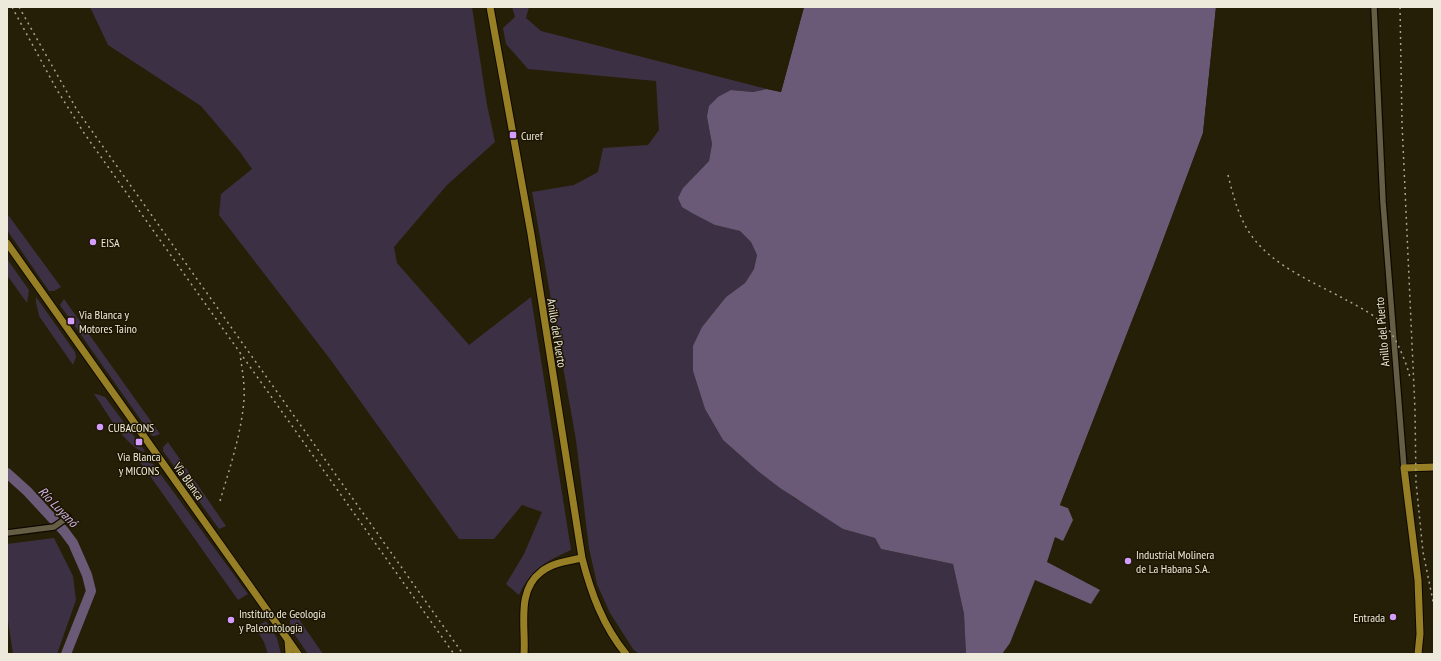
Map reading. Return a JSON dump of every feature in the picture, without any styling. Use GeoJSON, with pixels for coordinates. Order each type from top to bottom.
{"type":"FeatureCollection","features":[{"type":"Feature","properties":{"kind":"main road","name":"Anillo del Puerto"},"geometry":{"type":"LineString","coordinates":[[490,7],[530,234],[582,558],[589,585],[600,614],[610,632],[626,654]]}},
{"type":"Feature","properties":{"kind":"main road","name":"Vía Blanca"},"geometry":{"type":"LineString","coordinates":[[7,243],[298,654]]}},
{"type":"Feature","properties":{"kind":"main road"},"geometry":{"type":"LineString","coordinates":[[1404,468],[1434,467]]}},
{"type":"Feature","properties":{"kind":"main road","name":"Anillo del Puerto"},"geometry":{"type":"LineString","coordinates":[[1404,468],[1418,580],[1420,634],[1418,654]]}},
{"type":"Feature","properties":{"kind":"main road"},"geometry":{"type":"LineString","coordinates":[[524,654],[526,594],[530,583],[541,572],[555,565],[582,558]]}},
{"type":"Feature","properties":{"kind":"main road"},"geometry":{"type":"LineString","coordinates":[[288,640],[289,654]]}},
{"type":"Feature","properties":{"kind":"street","name":"Anillo del Puerto"},"geometry":{"type":"LineString","coordinates":[[1374,7],[1383,202],[1404,468]]}},
{"type":"Feature","properties":{"kind":"street"},"geometry":{"type":"LineString","coordinates":[[7,533],[54,527],[68,517]]}},
{"type":"Feature","properties":{"kind":"shaded area"},"geometry":{"type":"Polygon","coordinates":[[[90,7],[472,7],[487,105],[495,142],[447,185],[394,247],[397,263],[469,345],[531,297],[571,550],[546,563],[534,572],[519,595],[506,584],[524,554],[542,512],[522,505],[494,539],[459,539],[330,359],[219,215],[221,194],[252,169],[240,152],[201,106],[108,45],[90,7]]]}},
{"type":"Feature","properties":{"kind":"shaded area"},"geometry":{"type":"Polygon","coordinates":[[[512,7],[529,7],[526,18],[541,31],[767,89],[754,92],[731,90],[707,117],[712,144],[709,161],[683,188],[715,225],[740,231],[751,242],[757,255],[754,269],[745,283],[726,297],[702,327],[693,371],[705,409],[723,440],[759,472],[796,499],[814,508],[843,529],[875,538],[881,549],[953,564],[964,614],[966,654],[639,654],[633,649],[610,613],[597,584],[589,548],[576,440],[532,192],[574,185],[598,172],[603,148],[648,145],[659,130],[656,81],[528,69],[506,44],[503,28],[515,17],[512,7]]]}},
{"type":"Feature","properties":{"kind":"shaded area"},"geometry":{"type":"Polygon","coordinates":[[[804,7],[1216,7],[1203,133],[1153,267],[1060,505],[1068,508],[1073,520],[1063,541],[1055,537],[1047,562],[1100,590],[1091,604],[1035,580],[1010,643],[1002,654],[966,654],[964,614],[953,564],[881,549],[875,538],[843,529],[780,488],[759,472],[723,440],[705,409],[693,371],[693,346],[702,327],[726,297],[745,283],[754,269],[757,255],[751,242],[740,231],[715,225],[692,213],[682,207],[678,198],[683,188],[709,161],[712,144],[707,117],[709,106],[718,97],[731,90],[753,92],[767,89],[781,92],[804,7]]]}},
{"type":"Feature","properties":{"kind":"shaded area"},"geometry":{"type":"Polygon","coordinates":[[[9,216],[61,287],[54,291],[49,291],[7,230],[7,217],[9,216]]]}},
{"type":"Feature","properties":{"kind":"shaded area"},"geometry":{"type":"Polygon","coordinates":[[[7,259],[29,290],[27,303],[7,275],[7,259]]]}},
{"type":"Feature","properties":{"kind":"shaded area"},"geometry":{"type":"Polygon","coordinates":[[[36,297],[75,352],[76,357],[73,365],[39,316],[36,297]]]}},
{"type":"Feature","properties":{"kind":"shaded area"},"geometry":{"type":"Polygon","coordinates":[[[64,299],[160,434],[152,436],[60,305],[64,299]]]}},
{"type":"Feature","properties":{"kind":"shaded area"},"geometry":{"type":"Polygon","coordinates":[[[94,394],[105,397],[145,451],[143,452],[129,442],[110,418],[94,394]]]}},
{"type":"Feature","properties":{"kind":"shaded area"},"geometry":{"type":"Polygon","coordinates":[[[168,442],[226,526],[219,529],[163,451],[163,447],[168,442]]]}},
{"type":"Feature","properties":{"kind":"shaded area"},"geometry":{"type":"Polygon","coordinates":[[[138,459],[153,464],[248,594],[238,600],[138,459]]]}},
{"type":"Feature","properties":{"kind":"shaded area"},"geometry":{"type":"Polygon","coordinates":[[[54,538],[73,576],[76,600],[57,654],[13,654],[7,614],[7,544],[54,538]]]}},
{"type":"Feature","properties":{"kind":"shaded area"},"geometry":{"type":"Polygon","coordinates":[[[296,615],[323,654],[308,654],[290,628],[290,620],[296,615]]]}},
{"type":"Feature","properties":{"kind":"shaded area"},"geometry":{"type":"Polygon","coordinates":[[[266,621],[277,638],[281,654],[268,654],[264,642],[255,627],[266,621]]]}},
{"type":"Feature","properties":{"kind":"pier"},"geometry":{"type":"Polygon","coordinates":[[[802,7],[804,7],[781,92],[767,89],[768,87],[780,90],[802,7]]]}},
{"type":"Feature","properties":{"kind":"pier"},"geometry":{"type":"Polygon","coordinates":[[[1216,7],[1218,7],[1205,133],[1155,268],[1063,504],[1069,506],[1068,508],[1060,505],[1153,267],[1203,133],[1216,7]]]}},
{"type":"Feature","properties":{"kind":"waterway","name":"Río Luyanó"},"geometry":{"type":"LineString","coordinates":[[7,473],[27,491],[64,531],[73,543],[87,575],[91,591],[66,654]]}},
{"type":"Feature","properties":{"kind":"railway"},"geometry":{"type":"LineString","coordinates":[[12,7],[57,90],[84,133],[454,654]]}},
{"type":"Feature","properties":{"kind":"railway"},"geometry":{"type":"LineString","coordinates":[[19,7],[77,110],[463,654]]}},
{"type":"Feature","properties":{"kind":"railway"},"geometry":{"type":"LineString","coordinates":[[1400,7],[1402,123],[1415,410],[1416,482],[1423,552],[1434,606]]}},
{"type":"Feature","properties":{"kind":"railway"},"geometry":{"type":"LineString","coordinates":[[1228,175],[1242,219],[1258,244],[1281,264],[1379,320],[1389,330],[1395,340],[1405,362],[1410,378]]}},
{"type":"Feature","properties":{"kind":"railway"},"geometry":{"type":"LineString","coordinates":[[220,501],[235,451],[243,413],[244,388],[240,354]]}},
{"type":"Feature","properties":{"kind":"place","name":"Curef"},"geometry":{"type":"Point","coordinates":[513,135]}},
{"type":"Feature","properties":{"kind":"place","name":"EISA"},"geometry":{"type":"Point","coordinates":[93,242]}},
{"type":"Feature","properties":{"kind":"place","name":"Via Blanca y Motores Taino"},"geometry":{"type":"Point","coordinates":[71,321]}},
{"type":"Feature","properties":{"kind":"place","name":"CUBACONS"},"geometry":{"type":"Point","coordinates":[100,427]}},
{"type":"Feature","properties":{"kind":"place","name":"Via Blanca y MICONS"},"geometry":{"type":"Point","coordinates":[139,442]}},
{"type":"Feature","properties":{"kind":"place","name":"Industrial Molinera de La Habana S.A."},"geometry":{"type":"Point","coordinates":[1128,561]}},
{"type":"Feature","properties":{"kind":"place","name":"Entrada"},"geometry":{"type":"Point","coordinates":[1393,617]}},
{"type":"Feature","properties":{"kind":"place","name":"Instituto de Geología y Paleontología"},"geometry":{"type":"Point","coordinates":[231,620]}}]}
